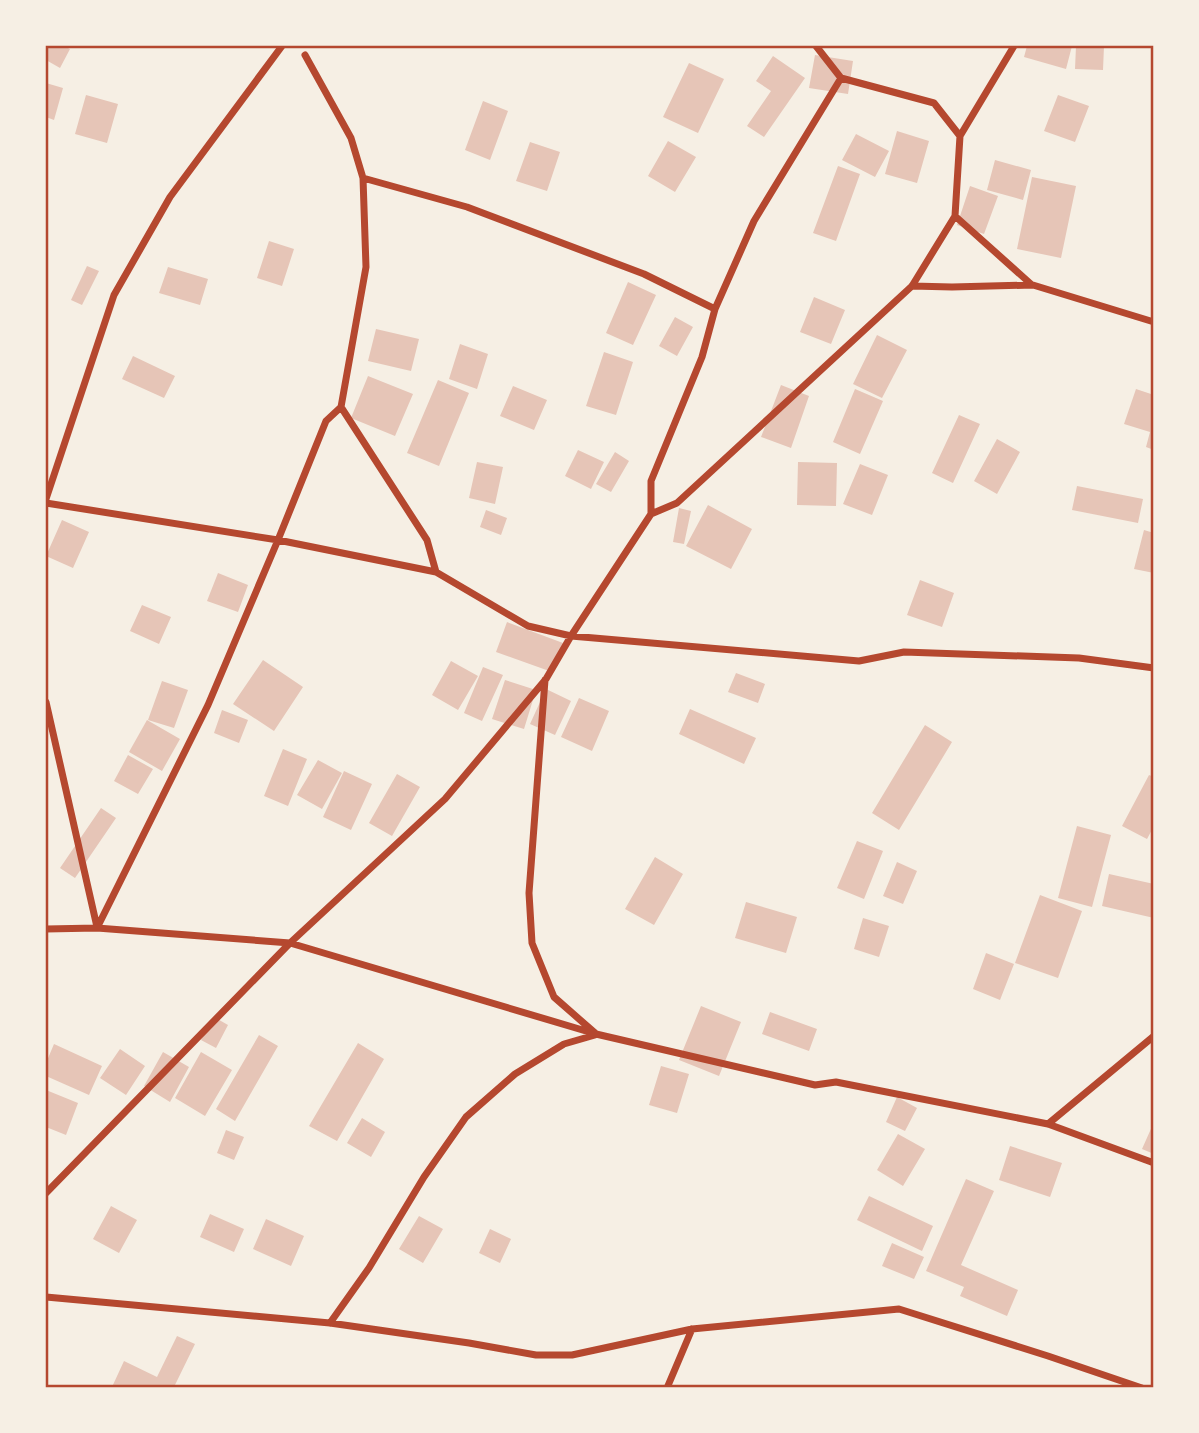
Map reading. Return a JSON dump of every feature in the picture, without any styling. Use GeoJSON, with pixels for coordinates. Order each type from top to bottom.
{"type":"FeatureCollection","features":[{"type":"Feature","properties":{"kind":"street"},"geometry":{"type":"LineString","coordinates":[[282,46],[170,197],[114,295],[46,501],[278,540],[436,572],[528,626],[571,636],[859,660],[904,652],[1079,658],[1153,668]]}},
{"type":"Feature","properties":{"kind":"street"},"geometry":{"type":"LineString","coordinates":[[816,46],[841,78],[934,103],[960,136]]}},
{"type":"Feature","properties":{"kind":"street"},"geometry":{"type":"LineString","coordinates":[[651,514],[677,503],[912,286],[955,216],[960,136],[1014,46]]}},
{"type":"Feature","properties":{"kind":"street"},"geometry":{"type":"LineString","coordinates":[[97,928],[208,705],[326,421],[341,407],[366,267],[363,178],[351,138],[305,55]]}},
{"type":"Feature","properties":{"kind":"street"},"geometry":{"type":"LineString","coordinates":[[46,1193],[290,943],[444,799],[545,679],[651,514],[651,481],[702,357],[715,309],[754,221],[841,78]]}},
{"type":"Feature","properties":{"kind":"street"},"geometry":{"type":"LineString","coordinates":[[363,178],[479,211],[644,274],[715,309]]}},
{"type":"Feature","properties":{"kind":"street"},"geometry":{"type":"LineString","coordinates":[[955,216],[1033,285]]}},
{"type":"Feature","properties":{"kind":"street"},"geometry":{"type":"LineString","coordinates":[[912,286],[1033,285],[1153,322]]}},
{"type":"Feature","properties":{"kind":"street"},"geometry":{"type":"LineString","coordinates":[[341,407],[427,540],[436,572]]}},
{"type":"Feature","properties":{"kind":"street"},"geometry":{"type":"LineString","coordinates":[[545,679],[529,893],[532,943],[554,997],[596,1034]]}},
{"type":"Feature","properties":{"kind":"street"},"geometry":{"type":"LineString","coordinates":[[46,702],[97,928]]}},
{"type":"Feature","properties":{"kind":"street"},"geometry":{"type":"LineString","coordinates":[[46,929],[97,928],[290,943],[596,1034],[815,1085],[836,1082],[1048,1124],[1153,1163]]}},
{"type":"Feature","properties":{"kind":"street"},"geometry":{"type":"LineString","coordinates":[[330,1323],[369,1268],[424,1177],[466,1117],[515,1074],[564,1044],[596,1034]]}},
{"type":"Feature","properties":{"kind":"street"},"geometry":{"type":"LineString","coordinates":[[1048,1124],[1153,1036]]}},
{"type":"Feature","properties":{"kind":"street"},"geometry":{"type":"LineString","coordinates":[[46,1297],[330,1323],[536,1355],[572,1355],[692,1329],[899,1309],[1142,1388]]}},
{"type":"Feature","properties":{"kind":"street"},"geometry":{"type":"LineString","coordinates":[[667,1388],[692,1329]]}},
{"type":"Feature","properties":{"kind":"building"},"geometry":{"type":"Polygon","coordinates":[[[46,46],[64,46],[70,49],[60,68],[46,60],[46,46]]]}},
{"type":"Feature","properties":{"kind":"building"},"geometry":{"type":"Polygon","coordinates":[[[1027,46],[1072,46],[1066,69],[1024,57],[1027,46]]]}},
{"type":"Feature","properties":{"kind":"building"},"geometry":{"type":"Polygon","coordinates":[[[1076,46],[1104,46],[1103,70],[1075,69],[1076,46]]]}},
{"type":"Feature","properties":{"kind":"building"},"geometry":{"type":"Polygon","coordinates":[[[815,55],[853,61],[848,94],[809,88],[815,55]]]}},
{"type":"Feature","properties":{"kind":"building"},"geometry":{"type":"Polygon","coordinates":[[[773,56],[805,78],[764,137],[747,126],[771,91],[756,81],[773,56]]]}},
{"type":"Feature","properties":{"kind":"building"},"geometry":{"type":"Polygon","coordinates":[[[689,63],[724,79],[698,133],[663,117],[689,63]]]}},
{"type":"Feature","properties":{"kind":"building"},"geometry":{"type":"Polygon","coordinates":[[[46,83],[63,88],[54,120],[46,117],[46,83]]]}},
{"type":"Feature","properties":{"kind":"building"},"geometry":{"type":"Polygon","coordinates":[[[86,95],[118,104],[107,143],[75,134],[86,95]]]}},
{"type":"Feature","properties":{"kind":"building"},"geometry":{"type":"Polygon","coordinates":[[[1058,95],[1089,106],[1075,142],[1044,131],[1058,95]]]}},
{"type":"Feature","properties":{"kind":"building"},"geometry":{"type":"Polygon","coordinates":[[[483,101],[508,111],[490,160],[465,150],[483,101]]]}},
{"type":"Feature","properties":{"kind":"building"},"geometry":{"type":"Polygon","coordinates":[[[897,131],[929,141],[917,183],[885,174],[897,131]]]}},
{"type":"Feature","properties":{"kind":"building"},"geometry":{"type":"Polygon","coordinates":[[[856,134],[889,151],[875,177],[842,160],[856,134]]]}},
{"type":"Feature","properties":{"kind":"building"},"geometry":{"type":"Polygon","coordinates":[[[668,141],[696,157],[675,192],[648,176],[668,141]]]}},
{"type":"Feature","properties":{"kind":"building"},"geometry":{"type":"Polygon","coordinates":[[[530,142],[560,152],[547,191],[516,181],[530,142]]]}},
{"type":"Feature","properties":{"kind":"building"},"geometry":{"type":"Polygon","coordinates":[[[995,160],[1031,170],[1023,200],[987,190],[995,160]]]}},
{"type":"Feature","properties":{"kind":"building"},"geometry":{"type":"Polygon","coordinates":[[[838,166],[860,174],[836,241],[813,233],[838,166]]]}},
{"type":"Feature","properties":{"kind":"building"},"geometry":{"type":"Polygon","coordinates":[[[1032,177],[1076,186],[1061,258],[1017,249],[1032,177]]]}},
{"type":"Feature","properties":{"kind":"building"},"geometry":{"type":"Polygon","coordinates":[[[970,186],[998,196],[984,234],[957,225],[970,186]]]}},
{"type":"Feature","properties":{"kind":"building"},"geometry":{"type":"Polygon","coordinates":[[[269,241],[294,249],[282,286],[257,278],[269,241]]]}},
{"type":"Feature","properties":{"kind":"building"},"geometry":{"type":"Polygon","coordinates":[[[87,266],[99,271],[82,305],[71,300],[87,266]]]}},
{"type":"Feature","properties":{"kind":"building"},"geometry":{"type":"Polygon","coordinates":[[[168,267],[208,279],[200,305],[159,293],[168,267]]]}},
{"type":"Feature","properties":{"kind":"building"},"geometry":{"type":"Polygon","coordinates":[[[628,282],[656,295],[633,345],[606,333],[628,282]]]}},
{"type":"Feature","properties":{"kind":"building"},"geometry":{"type":"Polygon","coordinates":[[[814,297],[845,310],[831,344],[800,332],[814,297]]]}},
{"type":"Feature","properties":{"kind":"building"},"geometry":{"type":"Polygon","coordinates":[[[675,317],[693,327],[677,356],[659,346],[675,317]]]}},
{"type":"Feature","properties":{"kind":"building"},"geometry":{"type":"Polygon","coordinates":[[[376,329],[419,339],[411,371],[368,361],[376,329]]]}},
{"type":"Feature","properties":{"kind":"building"},"geometry":{"type":"Polygon","coordinates":[[[877,335],[907,350],[882,398],[853,384],[877,335]]]}},
{"type":"Feature","properties":{"kind":"building"},"geometry":{"type":"Polygon","coordinates":[[[460,344],[488,354],[477,389],[449,379],[460,344]]]}},
{"type":"Feature","properties":{"kind":"building"},"geometry":{"type":"Polygon","coordinates":[[[604,352],[633,362],[616,415],[586,406],[604,352]]]}},
{"type":"Feature","properties":{"kind":"building"},"geometry":{"type":"Polygon","coordinates":[[[133,356],[175,376],[164,398],[122,379],[133,356]]]}},
{"type":"Feature","properties":{"kind":"building"},"geometry":{"type":"Polygon","coordinates":[[[368,376],[413,394],[395,436],[351,418],[368,376]]]}},
{"type":"Feature","properties":{"kind":"building"},"geometry":{"type":"Polygon","coordinates":[[[438,380],[469,393],[439,466],[407,453],[438,380]]]}},
{"type":"Feature","properties":{"kind":"building"},"geometry":{"type":"Polygon","coordinates":[[[781,385],[809,396],[791,448],[761,437],[781,385]]]}},
{"type":"Feature","properties":{"kind":"building"},"geometry":{"type":"Polygon","coordinates":[[[513,386],[547,400],[534,430],[500,416],[513,386]]]}},
{"type":"Feature","properties":{"kind":"building"},"geometry":{"type":"Polygon","coordinates":[[[855,389],[883,401],[860,454],[833,442],[855,389]]]}},
{"type":"Feature","properties":{"kind":"building"},"geometry":{"type":"Polygon","coordinates":[[[1136,389],[1154,395],[1154,450],[1146,447],[1150,432],[1124,424],[1136,389]]]}},
{"type":"Feature","properties":{"kind":"building"},"geometry":{"type":"Polygon","coordinates":[[[959,415],[980,424],[953,483],[932,473],[959,415]]]}},
{"type":"Feature","properties":{"kind":"building"},"geometry":{"type":"Polygon","coordinates":[[[997,439],[1020,452],[997,494],[974,481],[997,439]]]}},
{"type":"Feature","properties":{"kind":"building"},"geometry":{"type":"Polygon","coordinates":[[[578,450],[604,462],[591,489],[565,476],[578,450]]]}},
{"type":"Feature","properties":{"kind":"building"},"geometry":{"type":"Polygon","coordinates":[[[615,452],[629,461],[611,492],[596,484],[615,452]]]}},
{"type":"Feature","properties":{"kind":"building"},"geometry":{"type":"Polygon","coordinates":[[[477,462],[503,467],[495,504],[469,498],[477,462]]]}},
{"type":"Feature","properties":{"kind":"building"},"geometry":{"type":"Polygon","coordinates":[[[798,462],[837,463],[836,506],[797,505],[798,462]]]}},
{"type":"Feature","properties":{"kind":"building"},"geometry":{"type":"Polygon","coordinates":[[[860,464],[888,475],[872,515],[843,504],[860,464]]]}},
{"type":"Feature","properties":{"kind":"building"},"geometry":{"type":"Polygon","coordinates":[[[1077,486],[1143,499],[1138,523],[1072,510],[1077,486]]]}},
{"type":"Feature","properties":{"kind":"building"},"geometry":{"type":"Polygon","coordinates":[[[708,505],[752,529],[731,569],[686,546],[708,505]]]}},
{"type":"Feature","properties":{"kind":"building"},"geometry":{"type":"Polygon","coordinates":[[[679,508],[691,511],[684,544],[673,542],[679,508]]]}},
{"type":"Feature","properties":{"kind":"building"},"geometry":{"type":"Polygon","coordinates":[[[486,510],[507,518],[501,535],[480,527],[486,510]]]}},
{"type":"Feature","properties":{"kind":"building"},"geometry":{"type":"Polygon","coordinates":[[[62,520],[89,532],[73,568],[46,556],[62,520]]]}},
{"type":"Feature","properties":{"kind":"building"},"geometry":{"type":"Polygon","coordinates":[[[1144,530],[1154,533],[1154,573],[1134,569],[1144,530]]]}},
{"type":"Feature","properties":{"kind":"building"},"geometry":{"type":"Polygon","coordinates":[[[218,573],[248,585],[238,612],[207,601],[218,573]]]}},
{"type":"Feature","properties":{"kind":"building"},"geometry":{"type":"Polygon","coordinates":[[[920,580],[954,593],[942,627],[907,615],[920,580]]]}},
{"type":"Feature","properties":{"kind":"building"},"geometry":{"type":"Polygon","coordinates":[[[142,605],[171,617],[159,644],[130,631],[142,605]]]}},
{"type":"Feature","properties":{"kind":"building"},"geometry":{"type":"Polygon","coordinates":[[[507,622],[563,643],[552,672],[496,652],[507,622]]]}},
{"type":"Feature","properties":{"kind":"building"},"geometry":{"type":"Polygon","coordinates":[[[263,660],[303,687],[274,731],[233,704],[263,660]]]}},
{"type":"Feature","properties":{"kind":"building"},"geometry":{"type":"Polygon","coordinates":[[[451,661],[478,676],[458,710],[432,695],[451,661]]]}},
{"type":"Feature","properties":{"kind":"building"},"geometry":{"type":"Polygon","coordinates":[[[483,667],[503,675],[482,721],[464,713],[483,667]]]}},
{"type":"Feature","properties":{"kind":"building"},"geometry":{"type":"Polygon","coordinates":[[[736,673],[765,684],[758,703],[728,692],[736,673]]]}},
{"type":"Feature","properties":{"kind":"building"},"geometry":{"type":"Polygon","coordinates":[[[505,680],[536,690],[524,729],[492,719],[505,680]]]}},
{"type":"Feature","properties":{"kind":"building"},"geometry":{"type":"Polygon","coordinates":[[[162,681],[188,690],[174,728],[148,720],[162,681]]]}},
{"type":"Feature","properties":{"kind":"building"},"geometry":{"type":"Polygon","coordinates":[[[546,689],[571,701],[555,735],[530,724],[546,689]]]}},
{"type":"Feature","properties":{"kind":"building"},"geometry":{"type":"Polygon","coordinates":[[[579,698],[609,711],[592,751],[561,737],[579,698]]]}},
{"type":"Feature","properties":{"kind":"building"},"geometry":{"type":"Polygon","coordinates":[[[690,709],[756,738],[744,764],[679,734],[690,709]]]}},
{"type":"Feature","properties":{"kind":"building"},"geometry":{"type":"Polygon","coordinates":[[[222,710],[248,720],[239,743],[214,733],[222,710]]]}},
{"type":"Feature","properties":{"kind":"building"},"geometry":{"type":"Polygon","coordinates":[[[147,720],[180,739],[162,771],[129,752],[147,720]]]}},
{"type":"Feature","properties":{"kind":"building"},"geometry":{"type":"Polygon","coordinates":[[[925,725],[952,742],[899,830],[872,813],[925,725]]]}},
{"type":"Feature","properties":{"kind":"building"},"geometry":{"type":"Polygon","coordinates":[[[283,749],[307,759],[288,806],[264,796],[283,749]]]}},
{"type":"Feature","properties":{"kind":"building"},"geometry":{"type":"Polygon","coordinates":[[[128,755],[153,769],[138,794],[114,781],[128,755]]]}},
{"type":"Feature","properties":{"kind":"building"},"geometry":{"type":"Polygon","coordinates":[[[318,760],[342,773],[322,809],[297,795],[318,760]]]}},
{"type":"Feature","properties":{"kind":"building"},"geometry":{"type":"Polygon","coordinates":[[[344,771],[372,784],[351,830],[323,817],[344,771]]]}},
{"type":"Feature","properties":{"kind":"building"},"geometry":{"type":"Polygon","coordinates":[[[397,774],[420,787],[392,836],[369,823],[397,774]]]}},
{"type":"Feature","properties":{"kind":"building"},"geometry":{"type":"Polygon","coordinates":[[[1149,775],[1154,777],[1154,826],[1147,839],[1122,826],[1149,775]]]}},
{"type":"Feature","properties":{"kind":"building"},"geometry":{"type":"Polygon","coordinates":[[[101,808],[116,818],[75,878],[60,868],[101,808]]]}},
{"type":"Feature","properties":{"kind":"building"},"geometry":{"type":"Polygon","coordinates":[[[1077,826],[1111,835],[1092,907],[1058,898],[1077,826]]]}},
{"type":"Feature","properties":{"kind":"building"},"geometry":{"type":"Polygon","coordinates":[[[857,841],[883,851],[864,899],[837,888],[857,841]]]}},
{"type":"Feature","properties":{"kind":"building"},"geometry":{"type":"Polygon","coordinates":[[[655,857],[683,874],[654,925],[625,909],[655,857]]]}},
{"type":"Feature","properties":{"kind":"building"},"geometry":{"type":"Polygon","coordinates":[[[897,862],[917,871],[903,904],[883,896],[897,862]]]}},
{"type":"Feature","properties":{"kind":"building"},"geometry":{"type":"Polygon","coordinates":[[[1109,874],[1154,884],[1154,918],[1102,906],[1109,874]]]}},
{"type":"Feature","properties":{"kind":"building"},"geometry":{"type":"Polygon","coordinates":[[[1040,895],[1082,911],[1058,978],[1015,963],[1040,895]]]}},
{"type":"Feature","properties":{"kind":"building"},"geometry":{"type":"Polygon","coordinates":[[[746,902],[797,917],[786,953],[735,938],[746,902]]]}},
{"type":"Feature","properties":{"kind":"building"},"geometry":{"type":"Polygon","coordinates":[[[863,918],[889,926],[879,957],[854,949],[863,918]]]}},
{"type":"Feature","properties":{"kind":"building"},"geometry":{"type":"Polygon","coordinates":[[[986,953],[1014,964],[1000,1000],[973,989],[986,953]]]}},
{"type":"Feature","properties":{"kind":"building"},"geometry":{"type":"Polygon","coordinates":[[[701,1006],[741,1022],[719,1076],[679,1060],[701,1006]]]}},
{"type":"Feature","properties":{"kind":"building"},"geometry":{"type":"Polygon","coordinates":[[[770,1012],[817,1029],[809,1051],[762,1034],[770,1012]]]}},
{"type":"Feature","properties":{"kind":"building"},"geometry":{"type":"Polygon","coordinates":[[[214,1017],[228,1025],[216,1048],[201,1040],[214,1017]]]}},
{"type":"Feature","properties":{"kind":"building"},"geometry":{"type":"Polygon","coordinates":[[[259,1035],[278,1046],[235,1121],[216,1109],[259,1035]]]}},
{"type":"Feature","properties":{"kind":"building"},"geometry":{"type":"Polygon","coordinates":[[[358,1043],[384,1059],[337,1141],[309,1126],[358,1043]]]}},
{"type":"Feature","properties":{"kind":"building"},"geometry":{"type":"Polygon","coordinates":[[[54,1044],[102,1066],[89,1095],[46,1076],[46,1063],[54,1044]]]}},
{"type":"Feature","properties":{"kind":"building"},"geometry":{"type":"Polygon","coordinates":[[[120,1049],[145,1066],[126,1095],[100,1078],[120,1049]]]}},
{"type":"Feature","properties":{"kind":"building"},"geometry":{"type":"Polygon","coordinates":[[[163,1052],[189,1067],[170,1102],[144,1086],[163,1052]]]}},
{"type":"Feature","properties":{"kind":"building"},"geometry":{"type":"Polygon","coordinates":[[[201,1052],[232,1070],[205,1116],[175,1098],[201,1052]]]}},
{"type":"Feature","properties":{"kind":"building"},"geometry":{"type":"Polygon","coordinates":[[[661,1066],[689,1074],[677,1113],[649,1105],[661,1066]]]}},
{"type":"Feature","properties":{"kind":"building"},"geometry":{"type":"Polygon","coordinates":[[[46,1090],[78,1103],[66,1135],[46,1127],[46,1090]]]}},
{"type":"Feature","properties":{"kind":"building"},"geometry":{"type":"Polygon","coordinates":[[[897,1097],[917,1108],[905,1131],[886,1122],[897,1097]]]}},
{"type":"Feature","properties":{"kind":"building"},"geometry":{"type":"Polygon","coordinates":[[[362,1118],[385,1132],[371,1157],[347,1143],[362,1118]]]}},
{"type":"Feature","properties":{"kind":"building"},"geometry":{"type":"Polygon","coordinates":[[[1154,1122],[1154,1154],[1142,1149],[1154,1122]]]}},
{"type":"Feature","properties":{"kind":"building"},"geometry":{"type":"Polygon","coordinates":[[[226,1130],[244,1137],[234,1160],[217,1153],[226,1130]]]}},
{"type":"Feature","properties":{"kind":"building"},"geometry":{"type":"Polygon","coordinates":[[[898,1134],[925,1149],[903,1186],[877,1170],[898,1134]]]}},
{"type":"Feature","properties":{"kind":"building"},"geometry":{"type":"Polygon","coordinates":[[[1010,1146],[1062,1163],[1050,1197],[999,1180],[1010,1146]]]}},
{"type":"Feature","properties":{"kind":"building"},"geometry":{"type":"Polygon","coordinates":[[[966,1179],[994,1191],[961,1265],[1018,1290],[1007,1316],[960,1296],[964,1287],[926,1271],[966,1179]]]}},
{"type":"Feature","properties":{"kind":"building"},"geometry":{"type":"Polygon","coordinates":[[[869,1196],[933,1226],[922,1251],[857,1220],[869,1196]]]}},
{"type":"Feature","properties":{"kind":"building"},"geometry":{"type":"Polygon","coordinates":[[[111,1206],[137,1220],[119,1253],[93,1239],[111,1206]]]}},
{"type":"Feature","properties":{"kind":"building"},"geometry":{"type":"Polygon","coordinates":[[[210,1214],[244,1229],[234,1252],[200,1237],[210,1214]]]}},
{"type":"Feature","properties":{"kind":"building"},"geometry":{"type":"Polygon","coordinates":[[[419,1216],[443,1229],[423,1263],[399,1249],[419,1216]]]}},
{"type":"Feature","properties":{"kind":"building"},"geometry":{"type":"Polygon","coordinates":[[[266,1219],[304,1236],[291,1266],[253,1249],[266,1219]]]}},
{"type":"Feature","properties":{"kind":"building"},"geometry":{"type":"Polygon","coordinates":[[[490,1229],[511,1239],[500,1263],[479,1253],[490,1229]]]}},
{"type":"Feature","properties":{"kind":"building"},"geometry":{"type":"Polygon","coordinates":[[[892,1243],[924,1257],[914,1279],[882,1266],[892,1243]]]}},
{"type":"Feature","properties":{"kind":"building"},"geometry":{"type":"Polygon","coordinates":[[[177,1336],[195,1344],[174,1387],[112,1387],[124,1361],[157,1377],[177,1336]]]}}]}
